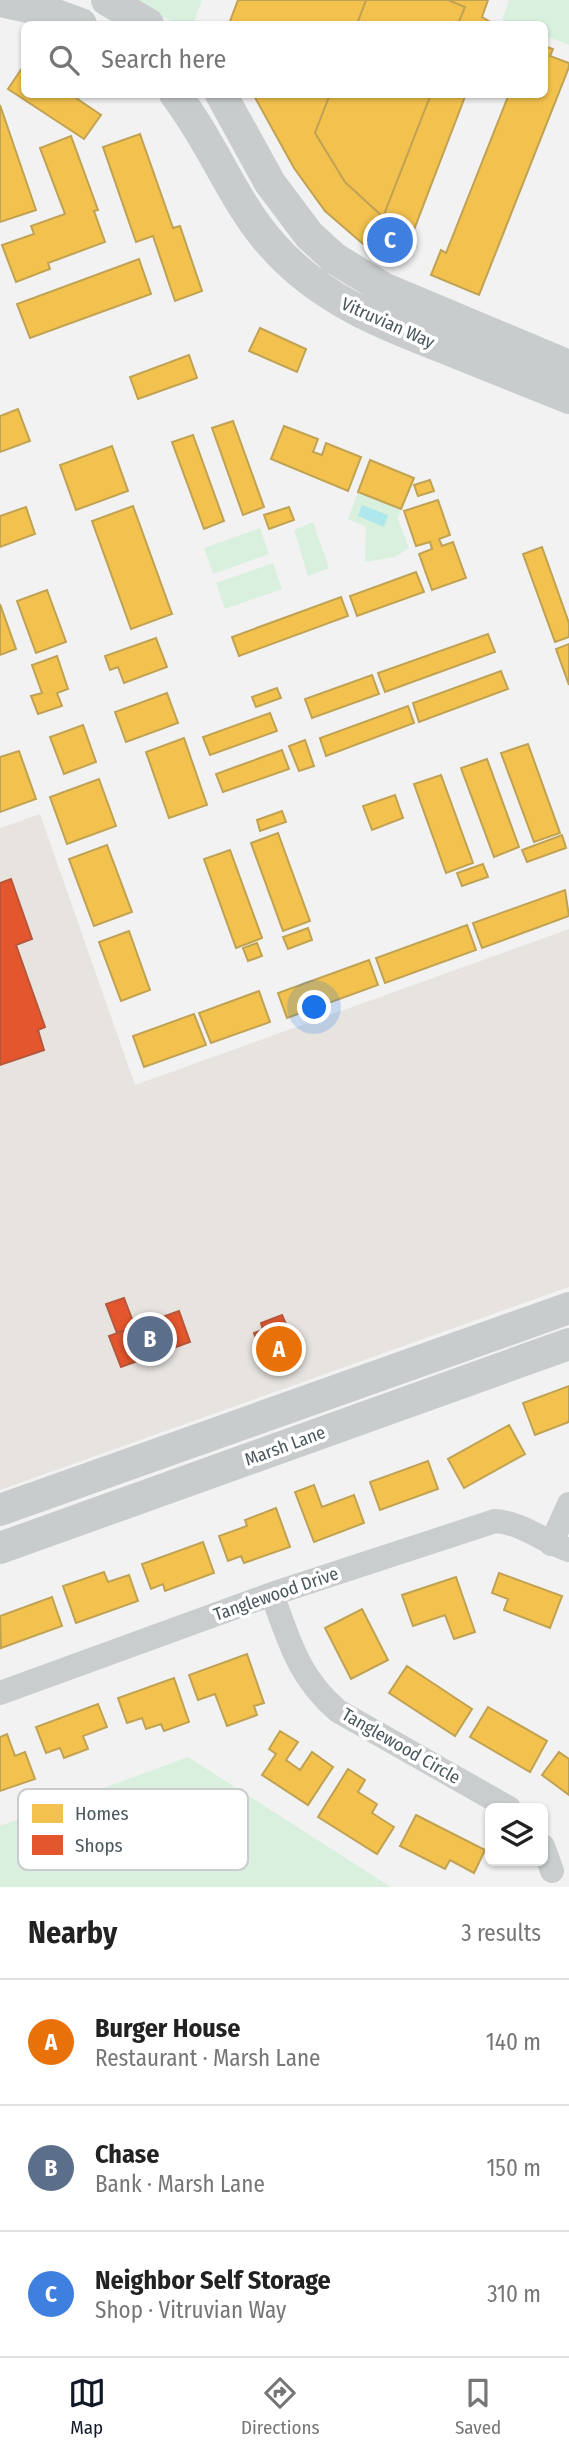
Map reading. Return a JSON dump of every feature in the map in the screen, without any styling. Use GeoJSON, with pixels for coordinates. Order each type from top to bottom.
{"type":"FeatureCollection","features":[{"type":"Feature","properties":{"kind":"main road"},"geometry":{"type":"LineString","coordinates":[[107,0],[143,21]]}},
{"type":"Feature","properties":{"kind":"main road"},"geometry":{"type":"LineString","coordinates":[[0,1],[44,5],[75,21]]}},
{"type":"Feature","properties":{"kind":"main road","name":"Vitruvian Way"},"geometry":{"type":"LineString","coordinates":[[178,98],[196,121],[257,226],[306,279],[340,304],[387,326],[569,398]]}},
{"type":"Feature","properties":{"kind":"main road","name":"Vitruvian Way"},"geometry":{"type":"LineString","coordinates":[[223,98],[270,183],[309,235],[334,258],[383,288],[569,366]]}},
{"type":"Feature","properties":{"kind":"main road","name":"Marsh Lane"},"geometry":{"type":"LineString","coordinates":[[0,1510],[568,1311]]}},
{"type":"Feature","properties":{"kind":"main road","name":"Marsh Lane"},"geometry":{"type":"LineString","coordinates":[[0,1548],[569,1344]]}},
{"type":"Feature","properties":{"kind":"main road"},"geometry":{"type":"LineString","coordinates":[[108,1472],[120,1505]]}},
{"type":"Feature","properties":{"kind":"street","name":"Tanglewood Drive"},"geometry":{"type":"LineString","coordinates":[[0,1693],[272,1594],[495,1521],[508,1521],[560,1547],[569,1504]]}},
{"type":"Feature","properties":{"kind":"street","name":"Tanglewood Circle"},"geometry":{"type":"LineString","coordinates":[[272,1594],[293,1653],[307,1680],[322,1697],[338,1711],[500,1803]]}},
{"type":"Feature","properties":{"kind":"street"},"geometry":{"type":"LineString","coordinates":[[548,1860],[552,1871]]}},
{"type":"Feature","properties":{"kind":"shaded area"},"geometry":{"type":"Polygon","coordinates":[[[40,814],[135,1085],[569,929],[569,1287],[0,1490],[0,828],[40,814]]]}},
{"type":"Feature","properties":{"kind":"green space"},"geometry":{"type":"Polygon","coordinates":[[[134,0],[202,0],[194,21],[171,21],[134,0]]]}},
{"type":"Feature","properties":{"kind":"green space"},"geometry":{"type":"Polygon","coordinates":[[[509,0],[569,0],[569,45],[548,37],[548,21],[502,20],[509,0]]]}},
{"type":"Feature","properties":{"kind":"green space"},"geometry":{"type":"Polygon","coordinates":[[[358,492],[401,509],[398,519],[409,548],[395,557],[365,562],[366,527],[348,519],[358,492]]]}},
{"type":"Feature","properties":{"kind":"green space"},"geometry":{"type":"Polygon","coordinates":[[[313,522],[329,568],[308,576],[294,530],[313,522]]]}},
{"type":"Feature","properties":{"kind":"green space"},"geometry":{"type":"Polygon","coordinates":[[[260,528],[269,554],[213,574],[204,548],[260,528]]]}},
{"type":"Feature","properties":{"kind":"green space"},"geometry":{"type":"Polygon","coordinates":[[[273,563],[282,589],[225,609],[216,583],[273,563]]]}},
{"type":"Feature","properties":{"kind":"green space"},"geometry":{"type":"Polygon","coordinates":[[[188,1757],[238,1789],[101,1789],[188,1757]]]}},
{"type":"Feature","properties":{"kind":"green space"},"geometry":{"type":"Polygon","coordinates":[[[248,1795],[391,1887],[0,1887],[0,1826],[18,1819],[18,1870],[248,1870],[248,1795]]]}},
{"type":"Feature","properties":{"kind":"water"},"geometry":{"type":"Polygon","coordinates":[[[362,505],[388,515],[384,527],[358,516],[362,505]]]}},
{"type":"Feature","properties":{"kind":"building: Homes"},"geometry":{"type":"Polygon","coordinates":[[[238,0],[366,0],[358,21],[230,21],[238,0]]]}},
{"type":"Feature","properties":{"kind":"building: Homes"},"geometry":{"type":"Polygon","coordinates":[[[366,0],[448,0],[465,7],[459,21],[358,21],[366,0]]]}},
{"type":"Feature","properties":{"kind":"building: Homes"},"geometry":{"type":"Polygon","coordinates":[[[448,0],[488,0],[482,17],[489,21],[459,21],[465,7],[448,0]]]}},
{"type":"Feature","properties":{"kind":"building: Homes"},"geometry":{"type":"Polygon","coordinates":[[[548,47],[553,49],[550,56],[569,63],[569,67],[479,295],[431,275],[441,250],[446,253],[507,98],[548,98],[548,47]]]}},
{"type":"Feature","properties":{"kind":"building: Homes"},"geometry":{"type":"Polygon","coordinates":[[[21,70],[21,98],[8,89],[21,70]]]}},
{"type":"Feature","properties":{"kind":"building: Homes"},"geometry":{"type":"Polygon","coordinates":[[[22,98],[76,98],[101,115],[84,139],[22,98]]]}},
{"type":"Feature","properties":{"kind":"building: Homes"},"geometry":{"type":"Polygon","coordinates":[[[255,98],[328,98],[315,133],[345,182],[383,217],[429,98],[464,98],[402,261],[383,254],[385,248],[370,242],[368,246],[363,244],[325,211],[294,168],[255,98]]]}},
{"type":"Feature","properties":{"kind":"building: Homes"},"geometry":{"type":"Polygon","coordinates":[[[328,98],[429,98],[383,217],[345,182],[315,133],[328,98]]]}},
{"type":"Feature","properties":{"kind":"building: Homes"},"geometry":{"type":"Polygon","coordinates":[[[0,105],[36,210],[0,222],[0,105]]]}},
{"type":"Feature","properties":{"kind":"building: Homes"},"geometry":{"type":"Polygon","coordinates":[[[140,134],[173,228],[180,226],[202,291],[175,301],[153,236],[136,242],[103,147],[140,134]]]}},
{"type":"Feature","properties":{"kind":"building: Homes"},"geometry":{"type":"Polygon","coordinates":[[[71,136],[98,210],[94,211],[105,242],[48,263],[50,269],[16,282],[2,245],[34,234],[31,226],[65,214],[40,148],[71,136]]]}},
{"type":"Feature","properties":{"kind":"building: Homes"},"geometry":{"type":"Polygon","coordinates":[[[139,259],[151,294],[30,338],[17,304],[139,259]]]}},
{"type":"Feature","properties":{"kind":"building: Homes"},"geometry":{"type":"Polygon","coordinates":[[[260,328],[306,349],[297,372],[249,351],[260,328]]]}},
{"type":"Feature","properties":{"kind":"building: Homes"},"geometry":{"type":"Polygon","coordinates":[[[189,355],[197,378],[138,399],[130,377],[189,355]]]}},
{"type":"Feature","properties":{"kind":"building: Homes"},"geometry":{"type":"Polygon","coordinates":[[[18,409],[30,441],[0,452],[0,416],[18,409]]]}},
{"type":"Feature","properties":{"kind":"building: Homes"},"geometry":{"type":"Polygon","coordinates":[[[233,421],[264,507],[243,515],[212,428],[233,421]]]}},
{"type":"Feature","properties":{"kind":"building: Homes"},"geometry":{"type":"Polygon","coordinates":[[[284,426],[318,439],[313,452],[322,455],[326,443],[361,457],[348,491],[271,459],[284,426]]]}},
{"type":"Feature","properties":{"kind":"building: Homes"},"geometry":{"type":"Polygon","coordinates":[[[193,435],[224,521],[204,529],[172,442],[193,435]]]}},
{"type":"Feature","properties":{"kind":"building: Homes"},"geometry":{"type":"Polygon","coordinates":[[[112,446],[128,491],[76,510],[60,465],[112,446]]]}},
{"type":"Feature","properties":{"kind":"building: Homes"},"geometry":{"type":"Polygon","coordinates":[[[370,460],[414,478],[401,509],[358,492],[370,460]]]}},
{"type":"Feature","properties":{"kind":"building: Homes"},"geometry":{"type":"Polygon","coordinates":[[[430,480],[434,491],[418,496],[414,485],[430,480]]]}},
{"type":"Feature","properties":{"kind":"building: Homes"},"geometry":{"type":"Polygon","coordinates":[[[438,500],[450,535],[439,539],[442,546],[453,542],[466,578],[432,590],[419,554],[432,549],[430,542],[416,546],[404,511],[438,500]]]}},
{"type":"Feature","properties":{"kind":"building: Homes"},"geometry":{"type":"Polygon","coordinates":[[[133,506],[172,614],[131,629],[92,521],[133,506]]]}},
{"type":"Feature","properties":{"kind":"building: Homes"},"geometry":{"type":"Polygon","coordinates":[[[26,507],[35,534],[0,547],[0,516],[26,507]]]}},
{"type":"Feature","properties":{"kind":"building: Homes"},"geometry":{"type":"Polygon","coordinates":[[[289,507],[294,520],[269,529],[264,515],[289,507]]]}},
{"type":"Feature","properties":{"kind":"building: Homes"},"geometry":{"type":"Polygon","coordinates":[[[542,547],[569,623],[569,637],[555,642],[523,554],[542,547]]]}},
{"type":"Feature","properties":{"kind":"building: Homes"},"geometry":{"type":"Polygon","coordinates":[[[416,572],[424,592],[357,616],[350,596],[416,572]]]}},
{"type":"Feature","properties":{"kind":"building: Homes"},"geometry":{"type":"Polygon","coordinates":[[[47,590],[66,642],[36,653],[17,601],[47,590]]]}},
{"type":"Feature","properties":{"kind":"building: Homes"},"geometry":{"type":"Polygon","coordinates":[[[341,597],[348,616],[239,656],[232,637],[341,597]]]}},
{"type":"Feature","properties":{"kind":"building: Homes"},"geometry":{"type":"Polygon","coordinates":[[[0,604],[16,649],[0,655],[0,604]]]}},
{"type":"Feature","properties":{"kind":"building: Homes"},"geometry":{"type":"Polygon","coordinates":[[[488,634],[495,652],[385,692],[378,673],[488,634]]]}},
{"type":"Feature","properties":{"kind":"building: Homes"},"geometry":{"type":"Polygon","coordinates":[[[156,638],[167,667],[124,683],[118,667],[110,670],[105,656],[156,638]]]}},
{"type":"Feature","properties":{"kind":"building: Homes"},"geometry":{"type":"Polygon","coordinates":[[[569,644],[569,685],[556,649],[569,644]]]}},
{"type":"Feature","properties":{"kind":"building: Homes"},"geometry":{"type":"Polygon","coordinates":[[[57,656],[68,689],[57,693],[62,706],[38,714],[31,696],[42,693],[32,665],[57,656]]]}},
{"type":"Feature","properties":{"kind":"building: Homes"},"geometry":{"type":"Polygon","coordinates":[[[501,671],[508,689],[419,722],[413,703],[501,671]]]}},
{"type":"Feature","properties":{"kind":"building: Homes"},"geometry":{"type":"Polygon","coordinates":[[[372,675],[379,694],[312,718],[305,699],[372,675]]]}},
{"type":"Feature","properties":{"kind":"building: Homes"},"geometry":{"type":"Polygon","coordinates":[[[277,688],[281,698],[256,707],[252,697],[277,688]]]}},
{"type":"Feature","properties":{"kind":"building: Homes"},"geometry":{"type":"Polygon","coordinates":[[[167,693],[178,723],[126,742],[115,712],[167,693]]]}},
{"type":"Feature","properties":{"kind":"building: Homes"},"geometry":{"type":"Polygon","coordinates":[[[408,706],[414,723],[326,756],[320,738],[408,706]]]}},
{"type":"Feature","properties":{"kind":"building: Homes"},"geometry":{"type":"Polygon","coordinates":[[[270,713],[277,731],[210,755],[203,737],[270,713]]]}},
{"type":"Feature","properties":{"kind":"building: Homes"},"geometry":{"type":"Polygon","coordinates":[[[83,725],[96,762],[64,774],[50,737],[83,725]]]}},
{"type":"Feature","properties":{"kind":"building: Homes"},"geometry":{"type":"Polygon","coordinates":[[[184,738],[207,805],[169,818],[146,752],[184,738]]]}},
{"type":"Feature","properties":{"kind":"building: Homes"},"geometry":{"type":"Polygon","coordinates":[[[305,740],[314,766],[299,771],[289,746],[305,740]]]}},
{"type":"Feature","properties":{"kind":"building: Homes"},"geometry":{"type":"Polygon","coordinates":[[[528,744],[560,833],[534,842],[501,753],[528,744]]]}},
{"type":"Feature","properties":{"kind":"building: Homes"},"geometry":{"type":"Polygon","coordinates":[[[282,750],[289,769],[223,792],[216,774],[282,750]]]}},
{"type":"Feature","properties":{"kind":"building: Homes"},"geometry":{"type":"Polygon","coordinates":[[[19,751],[36,799],[0,812],[0,757],[19,751]]]}},
{"type":"Feature","properties":{"kind":"building: Homes"},"geometry":{"type":"Polygon","coordinates":[[[487,759],[519,847],[494,857],[461,768],[487,759]]]}},
{"type":"Feature","properties":{"kind":"building: Homes"},"geometry":{"type":"Polygon","coordinates":[[[441,775],[473,863],[446,873],[414,784],[441,775]]]}},
{"type":"Feature","properties":{"kind":"building: Homes"},"geometry":{"type":"Polygon","coordinates":[[[99,779],[116,826],[67,844],[50,797],[99,779]]]}},
{"type":"Feature","properties":{"kind":"building: Homes"},"geometry":{"type":"Polygon","coordinates":[[[395,795],[403,818],[372,830],[363,806],[395,795]]]}},
{"type":"Feature","properties":{"kind":"building: Homes"},"geometry":{"type":"Polygon","coordinates":[[[282,811],[286,822],[260,831],[257,820],[282,811]]]}},
{"type":"Feature","properties":{"kind":"building: Homes"},"geometry":{"type":"Polygon","coordinates":[[[278,833],[310,921],[283,931],[251,843],[278,833]]]}},
{"type":"Feature","properties":{"kind":"building: Homes"},"geometry":{"type":"Polygon","coordinates":[[[562,835],[566,848],[527,862],[522,850],[562,835]]]}},
{"type":"Feature","properties":{"kind":"building: Homes"},"geometry":{"type":"Polygon","coordinates":[[[107,845],[132,912],[94,926],[69,859],[107,845]]]}},
{"type":"Feature","properties":{"kind":"building: Homes"},"geometry":{"type":"Polygon","coordinates":[[[230,850],[262,938],[236,948],[204,859],[230,850]]]}},
{"type":"Feature","properties":{"kind":"building: Homes"},"geometry":{"type":"Polygon","coordinates":[[[483,864],[488,877],[462,886],[457,873],[483,864]]]}},
{"type":"Feature","properties":{"kind":"building: Homes"},"geometry":{"type":"Polygon","coordinates":[[[565,890],[569,916],[482,948],[473,923],[565,890]]]}},
{"type":"Feature","properties":{"kind":"building: Homes"},"geometry":{"type":"Polygon","coordinates":[[[467,925],[476,950],[385,983],[376,958],[467,925]]]}},
{"type":"Feature","properties":{"kind":"building: Homes"},"geometry":{"type":"Polygon","coordinates":[[[308,928],[312,940],[288,949],[283,937],[308,928]]]}},
{"type":"Feature","properties":{"kind":"building: Homes"},"geometry":{"type":"Polygon","coordinates":[[[129,931],[150,990],[121,1001],[99,942],[129,931]]]}},
{"type":"Feature","properties":{"kind":"building: Homes"},"geometry":{"type":"Polygon","coordinates":[[[257,943],[262,956],[248,961],[243,948],[257,943]]]}},
{"type":"Feature","properties":{"kind":"building: Homes"},"geometry":{"type":"Polygon","coordinates":[[[369,960],[378,985],[287,1018],[278,993],[369,960]]]}},
{"type":"Feature","properties":{"kind":"building: Homes"},"geometry":{"type":"Polygon","coordinates":[[[259,991],[270,1022],[211,1043],[199,1013],[259,991]]]}},
{"type":"Feature","properties":{"kind":"building: Homes"},"geometry":{"type":"Polygon","coordinates":[[[194,1014],[206,1045],[144,1067],[133,1036],[194,1014]]]}},
{"type":"Feature","properties":{"kind":"building: Homes"},"geometry":{"type":"Polygon","coordinates":[[[569,1386],[569,1422],[535,1435],[523,1403],[569,1386]]]}},
{"type":"Feature","properties":{"kind":"building: Homes"},"geometry":{"type":"Polygon","coordinates":[[[509,1425],[525,1454],[464,1488],[448,1459],[509,1425]]]}},
{"type":"Feature","properties":{"kind":"building: Homes"},"geometry":{"type":"Polygon","coordinates":[[[428,1461],[438,1489],[380,1510],[370,1482],[428,1461]]]}},
{"type":"Feature","properties":{"kind":"building: Homes"},"geometry":{"type":"Polygon","coordinates":[[[314,1485],[322,1507],[354,1495],[364,1523],[314,1542],[295,1492],[314,1485]]]}},
{"type":"Feature","properties":{"kind":"building: Homes"},"geometry":{"type":"Polygon","coordinates":[[[276,1508],[290,1547],[244,1563],[241,1556],[228,1561],[219,1536],[247,1526],[245,1520],[276,1508]]]}},
{"type":"Feature","properties":{"kind":"building: Homes"},"geometry":{"type":"Polygon","coordinates":[[[203,1542],[214,1573],[165,1591],[163,1584],[151,1589],[142,1564],[203,1542]]]}},
{"type":"Feature","properties":{"kind":"building: Homes"},"geometry":{"type":"Polygon","coordinates":[[[104,1572],[108,1582],[129,1575],[138,1601],[76,1623],[63,1586],[104,1572]]]}},
{"type":"Feature","properties":{"kind":"building: Homes"},"geometry":{"type":"Polygon","coordinates":[[[499,1573],[562,1596],[550,1628],[504,1610],[508,1599],[492,1593],[499,1573]]]}},
{"type":"Feature","properties":{"kind":"building: Homes"},"geometry":{"type":"Polygon","coordinates":[[[456,1577],[475,1632],[454,1639],[445,1615],[413,1626],[402,1595],[456,1577]]]}},
{"type":"Feature","properties":{"kind":"building: Homes"},"geometry":{"type":"Polygon","coordinates":[[[52,1597],[62,1626],[1,1648],[0,1616],[52,1597]]]}},
{"type":"Feature","properties":{"kind":"building: Homes"},"geometry":{"type":"Polygon","coordinates":[[[362,1609],[388,1660],[351,1679],[325,1628],[362,1609]]]}},
{"type":"Feature","properties":{"kind":"building: Homes"},"geometry":{"type":"Polygon","coordinates":[[[247,1654],[264,1703],[254,1706],[257,1715],[227,1726],[215,1694],[198,1700],[189,1675],[247,1654]]]}},
{"type":"Feature","properties":{"kind":"building: Homes"},"geometry":{"type":"Polygon","coordinates":[[[407,1666],[472,1709],[455,1736],[389,1693],[407,1666]]]}},
{"type":"Feature","properties":{"kind":"building: Homes"},"geometry":{"type":"Polygon","coordinates":[[[174,1678],[189,1722],[164,1731],[161,1724],[146,1729],[142,1718],[127,1723],[118,1698],[174,1678]]]}},
{"type":"Feature","properties":{"kind":"building: Homes"},"geometry":{"type":"Polygon","coordinates":[[[98,1704],[107,1727],[83,1736],[88,1749],[64,1758],[60,1748],[46,1753],[36,1727],[98,1704]]]}},
{"type":"Feature","properties":{"kind":"building: Homes"},"geometry":{"type":"Polygon","coordinates":[[[488,1707],[547,1741],[530,1772],[470,1737],[488,1707]]]}},
{"type":"Feature","properties":{"kind":"building: Homes"},"geometry":{"type":"Polygon","coordinates":[[[280,1731],[298,1742],[286,1760],[300,1770],[312,1752],[333,1767],[308,1805],[262,1775],[276,1754],[269,1749],[280,1731]]]}},
{"type":"Feature","properties":{"kind":"building: Homes"},"geometry":{"type":"Polygon","coordinates":[[[7,1734],[15,1756],[25,1752],[35,1779],[0,1791],[0,1737],[7,1734]]]}},
{"type":"Feature","properties":{"kind":"building: Homes"},"geometry":{"type":"Polygon","coordinates":[[[559,1752],[569,1759],[569,1795],[542,1775],[559,1752]]]}},
{"type":"Feature","properties":{"kind":"building: Homes"},"geometry":{"type":"Polygon","coordinates":[[[348,1769],[365,1780],[358,1792],[377,1804],[372,1813],[394,1827],[377,1854],[318,1817],[348,1769]]]}},
{"type":"Feature","properties":{"kind":"building: Homes"},"geometry":{"type":"Polygon","coordinates":[[[416,1815],[485,1850],[474,1873],[450,1860],[445,1869],[400,1846],[416,1815]]]}},
{"type":"Feature","properties":{"kind":"building: Shops"},"geometry":{"type":"Polygon","coordinates":[[[11,879],[32,939],[16,945],[45,1027],[38,1030],[44,1050],[0,1065],[0,883],[11,879]]]}},
{"type":"Feature","properties":{"kind":"building: Shops"},"geometry":{"type":"Polygon","coordinates":[[[124,1298],[135,1327],[117,1333],[106,1304],[124,1298]]]}},
{"type":"Feature","properties":{"kind":"building: Shops"},"geometry":{"type":"Polygon","coordinates":[[[179,1311],[190,1342],[121,1367],[109,1336],[179,1311]]]}},
{"type":"Feature","properties":{"kind":"building: Shops"},"geometry":{"type":"Polygon","coordinates":[[[282,1315],[301,1359],[274,1368],[272,1362],[266,1364],[254,1333],[263,1330],[261,1323],[282,1315]]]}},
{"type":"Feature","properties":{"kind":"place","name":"Neighbor Self Storage"},"geometry":{"type":"Point","coordinates":[390,240]}},
{"type":"Feature","properties":{"kind":"place","name":"Chase"},"geometry":{"type":"Point","coordinates":[150,1339]}},
{"type":"Feature","properties":{"kind":"place","name":"Burger House"},"geometry":{"type":"Point","coordinates":[279,1349]}}]}
